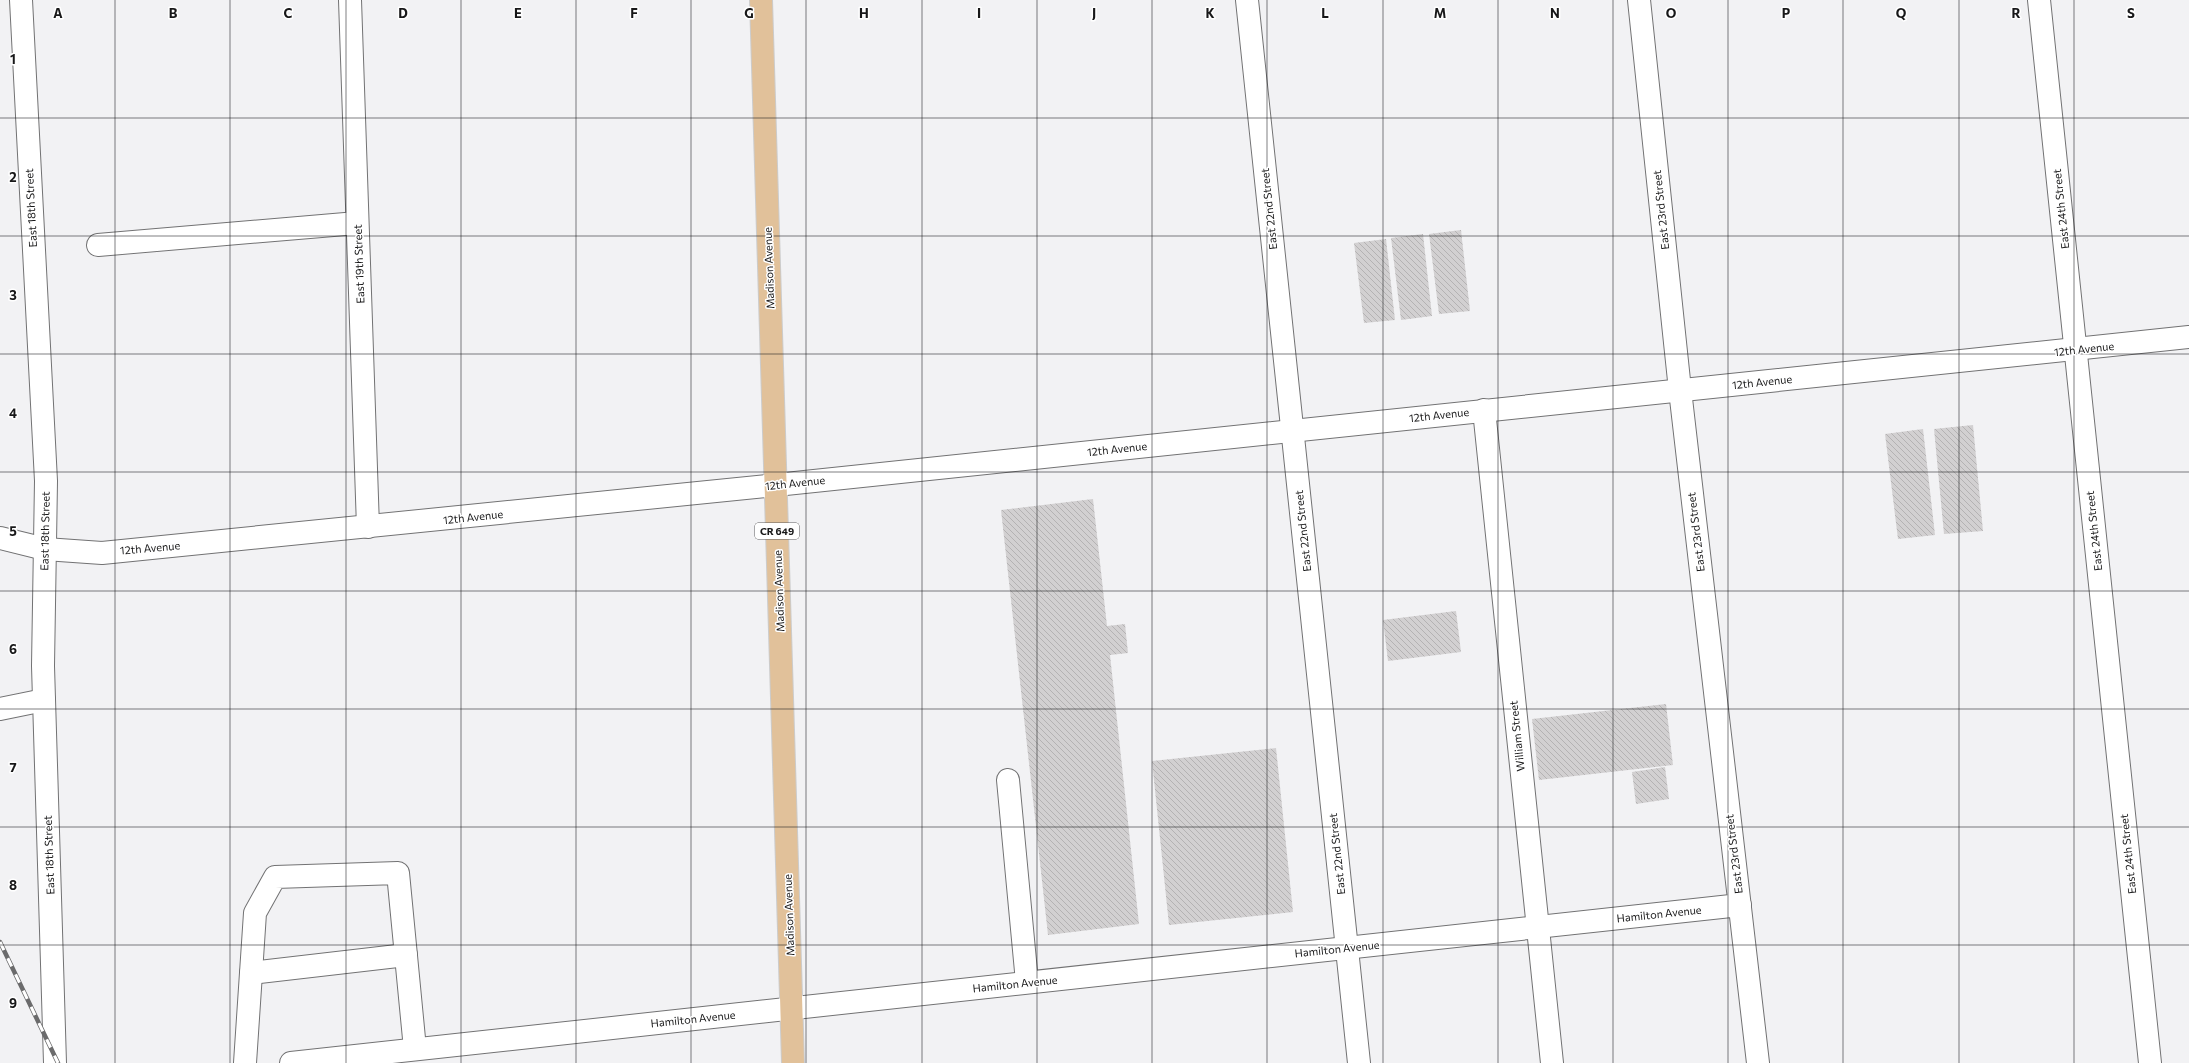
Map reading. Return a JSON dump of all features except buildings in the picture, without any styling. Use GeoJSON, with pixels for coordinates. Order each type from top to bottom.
{"type":"FeatureCollection","features":[{"type":"Feature","properties":{"kind":"main road","name":"Madison Avenue"},"geometry":{"type":"LineString","coordinates":[[761,0],[793,1063]]}},
{"type":"Feature","properties":{"kind":"street","name":"East 18th Street"},"geometry":{"type":"LineString","coordinates":[[21,0],[46,481],[44,700],[55,1063]]}},
{"type":"Feature","properties":{"kind":"street","name":"East 19th Street"},"geometry":{"type":"LineString","coordinates":[[350,0],[368,527]]}},
{"type":"Feature","properties":{"kind":"street","name":"East 22nd Street"},"geometry":{"type":"LineString","coordinates":[[1247,0],[1359,1063]]}},
{"type":"Feature","properties":{"kind":"street","name":"East 23rd Street"},"geometry":{"type":"LineString","coordinates":[[1638,0],[1680,390],[1758,1063]]}},
{"type":"Feature","properties":{"kind":"street","name":"East 24th Street"},"geometry":{"type":"LineString","coordinates":[[2039,0],[2150,1063]]}},
{"type":"Feature","properties":{"kind":"street"},"geometry":{"type":"LineString","coordinates":[[98,245],[357,223]]}},
{"type":"Feature","properties":{"kind":"street","name":"12th Avenue"},"geometry":{"type":"LineString","coordinates":[[0,538],[45,549],[102,553],[776,485],[2189,337]]}},
{"type":"Feature","properties":{"kind":"street","name":"William Street"},"geometry":{"type":"LineString","coordinates":[[1484,410],[1552,1063]]}},
{"type":"Feature","properties":{"kind":"street"},"geometry":{"type":"LineString","coordinates":[[0,709],[44,700]]}},
{"type":"Feature","properties":{"kind":"street"},"geometry":{"type":"LineString","coordinates":[[1008,780],[1027,982]]}},
{"type":"Feature","properties":{"kind":"street"},"geometry":{"type":"LineString","coordinates":[[245,1063],[255,913],[275,877],[398,873],[415,1049]]}},
{"type":"Feature","properties":{"kind":"street","name":"Hamilton Avenue"},"geometry":{"type":"LineString","coordinates":[[291,1063],[378,1058],[415,1049],[1740,906]]}},
{"type":"Feature","properties":{"kind":"street"},"geometry":{"type":"LineString","coordinates":[[251,973],[406,955]]}},
{"type":"Feature","properties":{"kind":"railway"},"geometry":{"type":"LineString","coordinates":[[0,942],[58,1063]]}}]}
